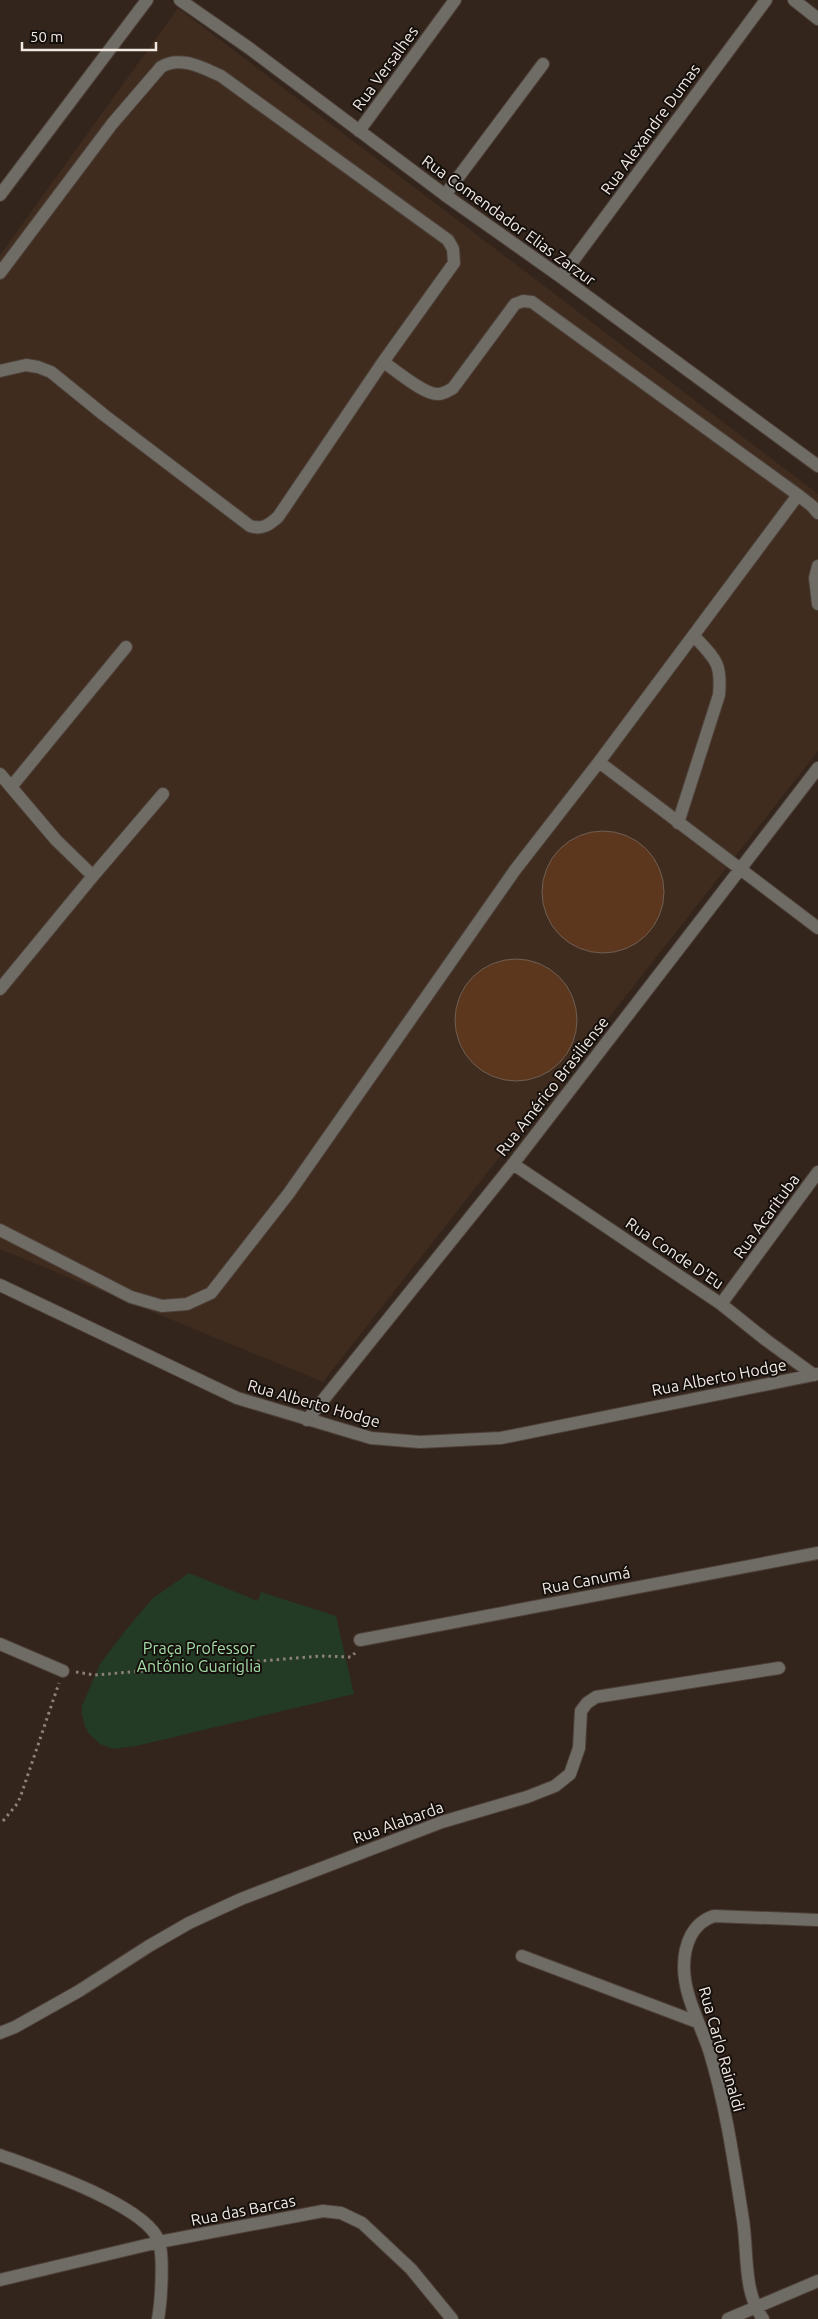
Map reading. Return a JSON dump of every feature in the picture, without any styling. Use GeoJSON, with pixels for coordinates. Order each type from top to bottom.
{"type":"FeatureCollection","features":[{"type":"Feature","properties":{"kind":"street"},"geometry":{"type":"LineString","coordinates":[[0,195],[147,0]]}},
{"type":"Feature","properties":{"kind":"street","name":"Rua Comendador Elias Zarzur"},"geometry":{"type":"LineString","coordinates":[[180,0],[249,48],[359,132],[561,277],[818,466]]}},
{"type":"Feature","properties":{"kind":"street","name":"Rua Versalhes"},"geometry":{"type":"LineString","coordinates":[[359,132],[455,0]]}},
{"type":"Feature","properties":{"kind":"street","name":"Rua Alexandre Dumas"},"geometry":{"type":"LineString","coordinates":[[561,277],[766,0]]}},
{"type":"Feature","properties":{"kind":"street"},"geometry":{"type":"LineString","coordinates":[[794,0],[818,19]]}},
{"type":"Feature","properties":{"kind":"street"},"geometry":{"type":"LineString","coordinates":[[0,273],[112,124],[161,67],[168,63],[194,64],[221,76],[448,240],[453,249],[454,263],[448,274],[383,362],[278,516],[270,524],[256,528],[250,526],[166,462],[52,372],[26,365],[0,371]]}},
{"type":"Feature","properties":{"kind":"street"},"geometry":{"type":"LineString","coordinates":[[445,195],[543,64]]}},
{"type":"Feature","properties":{"kind":"street"},"geometry":{"type":"LineString","coordinates":[[383,362],[428,392],[437,395],[445,393],[453,388],[516,304],[524,301],[532,302],[798,495],[818,513]]}},
{"type":"Feature","properties":{"kind":"street"},"geometry":{"type":"LineString","coordinates":[[0,1230],[130,1297],[162,1306],[187,1304],[211,1293],[289,1193],[515,870],[599,762],[798,495]]}},
{"type":"Feature","properties":{"kind":"street"},"geometry":{"type":"LineString","coordinates":[[818,566],[815,578],[818,604]]}},
{"type":"Feature","properties":{"kind":"street"},"geometry":{"type":"LineString","coordinates":[[678,823],[718,695],[721,674],[714,659],[694,636]]}},
{"type":"Feature","properties":{"kind":"street"},"geometry":{"type":"LineString","coordinates":[[11,787],[126,647]]}},
{"type":"Feature","properties":{"kind":"street"},"geometry":{"type":"LineString","coordinates":[[599,762],[818,928]]}},
{"type":"Feature","properties":{"kind":"street","name":"Rua Américo Brasiliense"},"geometry":{"type":"LineString","coordinates":[[307,1420],[513,1164],[818,768]]}},
{"type":"Feature","properties":{"kind":"street"},"geometry":{"type":"LineString","coordinates":[[0,774],[56,840],[93,876]]}},
{"type":"Feature","properties":{"kind":"street"},"geometry":{"type":"LineString","coordinates":[[0,989],[163,794]]}},
{"type":"Feature","properties":{"kind":"street","name":"Rua Conde D'Eu"},"geometry":{"type":"LineString","coordinates":[[513,1164],[721,1304],[766,1340],[816,1374]]}},
{"type":"Feature","properties":{"kind":"street","name":"Rua Acarituba"},"geometry":{"type":"LineString","coordinates":[[721,1304],[818,1172]]}},
{"type":"Feature","properties":{"kind":"street","name":"Rua Alberto Hodge"},"geometry":{"type":"LineString","coordinates":[[0,1285],[237,1398],[371,1438],[420,1442],[501,1438],[816,1374]]}},
{"type":"Feature","properties":{"kind":"street","name":"Rua Canumá"},"geometry":{"type":"LineString","coordinates":[[360,1640],[818,1553]]}},
{"type":"Feature","properties":{"kind":"street"},"geometry":{"type":"LineString","coordinates":[[0,1644],[63,1670]]}},
{"type":"Feature","properties":{"kind":"street","name":"Rua Alabarda"},"geometry":{"type":"LineString","coordinates":[[0,2032],[15,2027],[79,1992],[148,1946],[240,1899],[442,1822],[527,1797],[555,1786],[570,1774],[576,1761],[580,1748],[581,1711],[587,1703],[596,1697],[779,1668]]}},
{"type":"Feature","properties":{"kind":"street","name":"Rua Carlo Rainaldi"},"geometry":{"type":"LineString","coordinates":[[755,2307],[750,2286],[746,2237],[727,2126],[708,2049],[686,1987],[684,1967],[686,1946],[694,1929],[703,1919],[726,1915],[818,1920]]}},
{"type":"Feature","properties":{"kind":"street"},"geometry":{"type":"LineString","coordinates":[[522,1956],[698,2022]]}},
{"type":"Feature","properties":{"kind":"street"},"geometry":{"type":"LineString","coordinates":[[0,2155],[102,2196],[133,2212],[152,2230],[160,2242],[161,2271],[158,2319]]}},
{"type":"Feature","properties":{"kind":"street","name":"Rua das Barcas"},"geometry":{"type":"LineString","coordinates":[[0,2280],[160,2242],[323,2211],[341,2213],[362,2223],[411,2269],[452,2319]]}},
{"type":"Feature","properties":{"kind":"street"},"geometry":{"type":"LineString","coordinates":[[728,2319],[818,2280]]}},
{"type":"Feature","properties":{"kind":"street"},"geometry":{"type":"LineString","coordinates":[[755,2307],[763,2319]]}},
{"type":"Feature","properties":{"kind":"path"},"geometry":{"type":"LineString","coordinates":[[63,1670],[95,1675],[320,1656],[351,1657]]}},
{"type":"Feature","properties":{"kind":"path"},"geometry":{"type":"LineString","coordinates":[[2,1821],[20,1798],[53,1702]]}},
{"type":"Feature","properties":{"kind":"shaded area"},"geometry":{"type":"Polygon","coordinates":[[[178,8],[818,494],[818,751],[323,1382],[0,1249],[0,255],[178,8]]]}},
{"type":"Feature","properties":{"kind":"green space","name":"Praça Professor Antônio Guariglia"},"geometry":{"type":"Polygon","coordinates":[[[189,1573],[258,1601],[261,1592],[336,1616],[354,1694],[136,1746],[113,1749],[100,1744],[89,1734],[85,1726],[82,1706],[100,1664],[152,1599],[189,1573]]]}},
{"type":"Feature","properties":{"kind":"building"},"geometry":{"type":"Polygon","coordinates":[[[603,831],[626,835],[646,849],[660,869],[664,892],[660,915],[646,935],[626,949],[603,953],[580,949],[560,935],[546,915],[542,892],[546,869],[560,849],[580,835],[603,831]]]}},
{"type":"Feature","properties":{"kind":"building"},"geometry":{"type":"Polygon","coordinates":[[[516,959],[539,964],[559,977],[572,997],[577,1020],[572,1043],[559,1063],[539,1076],[516,1081],[493,1076],[473,1063],[460,1043],[455,1020],[460,997],[473,977],[493,964],[516,959]]]}}]}
